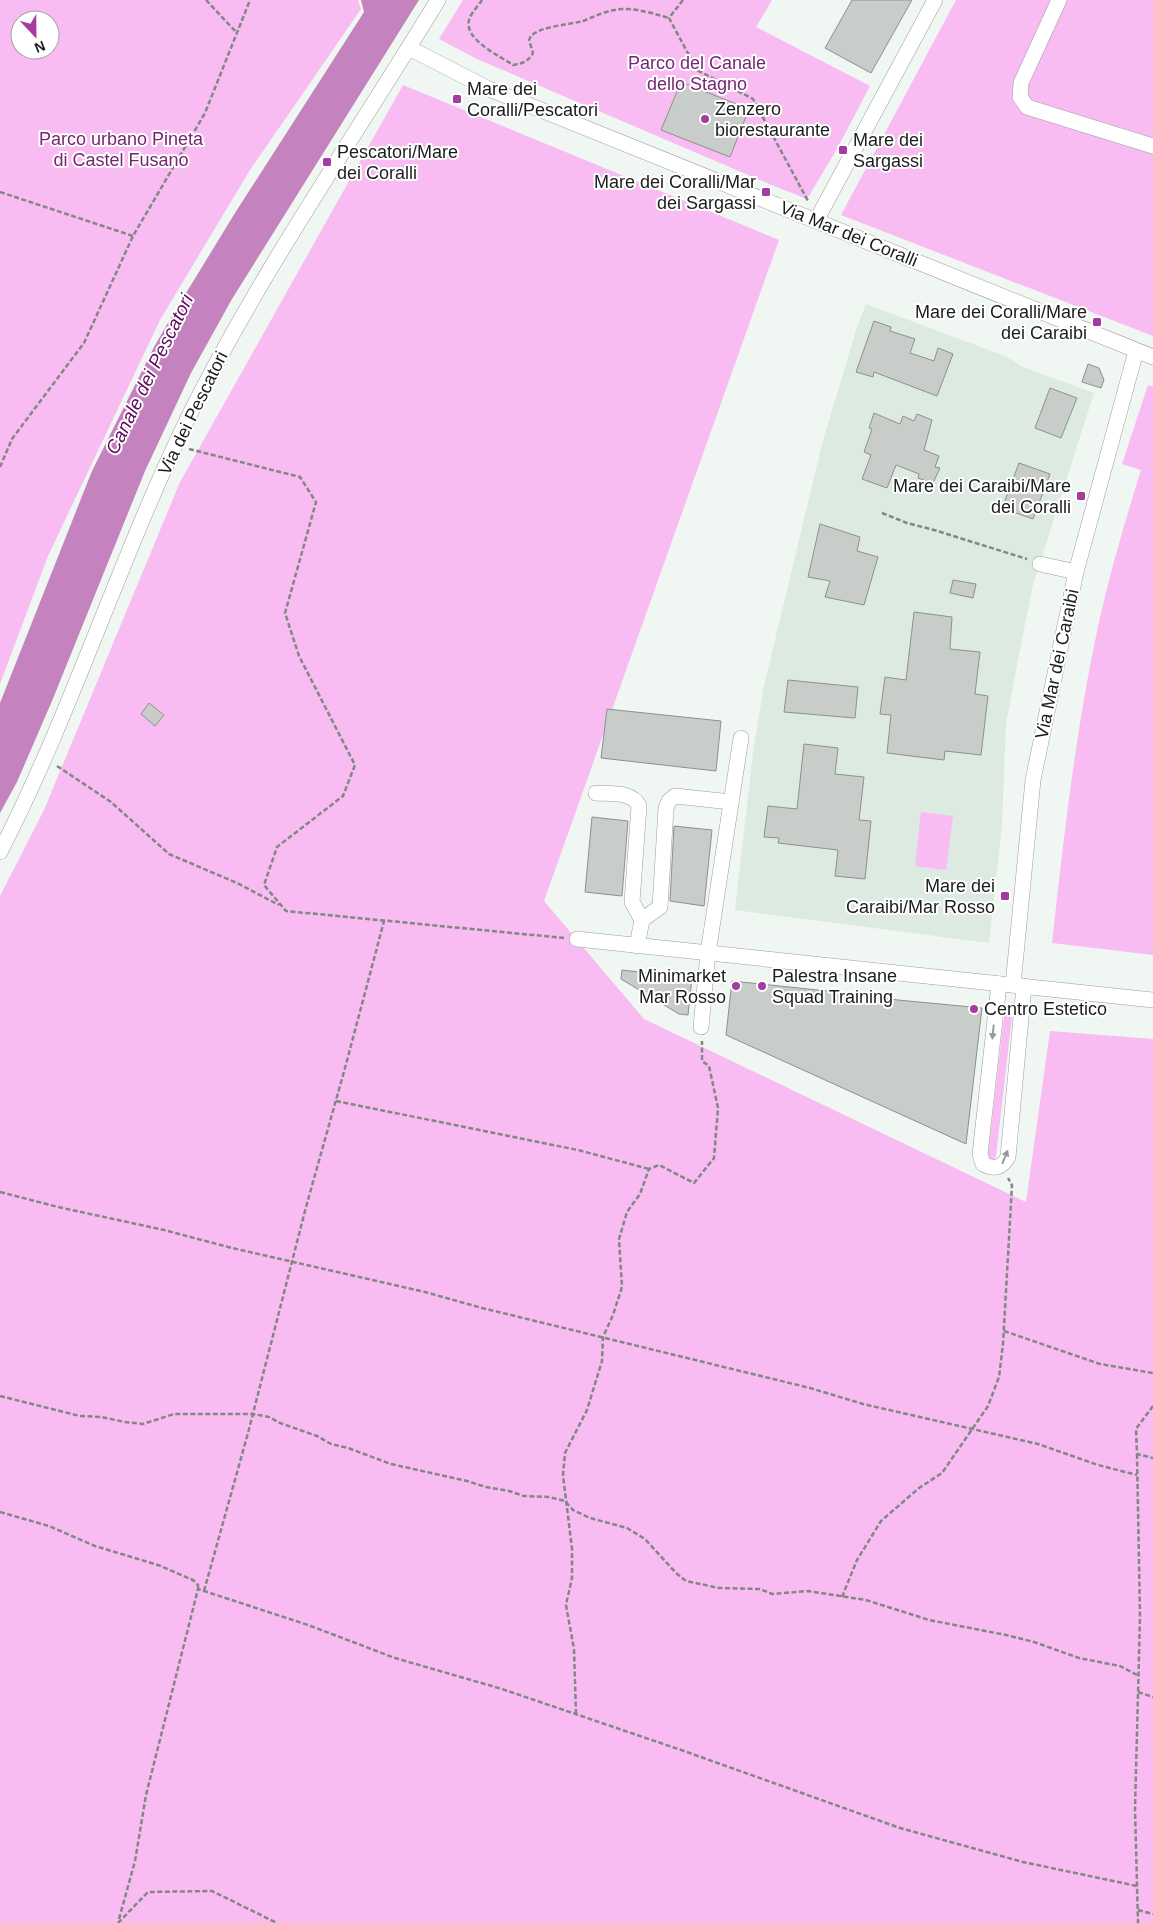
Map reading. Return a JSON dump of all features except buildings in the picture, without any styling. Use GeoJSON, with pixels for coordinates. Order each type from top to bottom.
{"type":"FeatureCollection","features":[{"type":"Feature","properties":{"kind":"street","name":"Via dei Pescatori"},"geometry":{"type":"LineString","coordinates":[[0,852],[45,758],[175,445],[218,360],[251,302],[438,0]]}},
{"type":"Feature","properties":{"kind":"street"},"geometry":{"type":"LineString","coordinates":[[816,219],[935,0]]}},
{"type":"Feature","properties":{"kind":"street"},"geometry":{"type":"LineString","coordinates":[[1059,0],[1021,83],[1020,97],[1027,107],[1153,146]]}},
{"type":"Feature","properties":{"kind":"street","name":"Via Mar dei Coralli"},"geometry":{"type":"LineString","coordinates":[[409,48],[489,89],[816,219],[1153,357]]}},
{"type":"Feature","properties":{"kind":"street","name":"Via Mar dei Caraibi"},"geometry":{"type":"LineString","coordinates":[[1012,985],[980,1154],[983,1164],[992,1168],[1002,1165],[1008,1157],[1012,985],[1031,790],[1076,572],[1136,350]]}},
{"type":"Feature","properties":{"kind":"street"},"geometry":{"type":"LineString","coordinates":[[1040,564],[1076,572]]}},
{"type":"Feature","properties":{"kind":"street"},"geometry":{"type":"LineString","coordinates":[[701,1027],[708,953],[741,738]]}},
{"type":"Feature","properties":{"kind":"street"},"geometry":{"type":"LineString","coordinates":[[596,793],[631,796],[639,806],[632,902],[642,920],[637,946]]}},
{"type":"Feature","properties":{"kind":"street"},"geometry":{"type":"LineString","coordinates":[[642,920],[660,907],[668,801],[675,796],[731,802]]}},
{"type":"Feature","properties":{"kind":"street"},"geometry":{"type":"LineString","coordinates":[[577,939],[1153,1000]]}},
{"type":"Feature","properties":{"kind":"path"},"geometry":{"type":"LineString","coordinates":[[206,0],[237,33]]}},
{"type":"Feature","properties":{"kind":"path"},"geometry":{"type":"LineString","coordinates":[[0,467],[12,439],[84,343],[133,236],[206,113],[250,0]]}},
{"type":"Feature","properties":{"kind":"path"},"geometry":{"type":"LineString","coordinates":[[482,0],[469,21],[470,32],[477,41],[513,65],[526,62],[529,59],[533,53],[530,36],[537,32],[582,21],[611,10],[644,11],[670,18],[698,70],[753,99],[816,219]]}},
{"type":"Feature","properties":{"kind":"path"},"geometry":{"type":"LineString","coordinates":[[670,18],[683,0]]}},
{"type":"Feature","properties":{"kind":"path"},"geometry":{"type":"LineString","coordinates":[[0,192],[133,236]]}},
{"type":"Feature","properties":{"kind":"path"},"geometry":{"type":"LineString","coordinates":[[175,445],[300,478],[316,502],[284,613],[299,656],[354,765],[343,796],[277,847],[264,885],[286,911],[577,939]]}},
{"type":"Feature","properties":{"kind":"path"},"geometry":{"type":"LineString","coordinates":[[882,513],[907,523],[1040,564]]}},
{"type":"Feature","properties":{"kind":"path"},"geometry":{"type":"LineString","coordinates":[[45,758],[111,802],[169,854],[238,883],[288,910]]}},
{"type":"Feature","properties":{"kind":"path"},"geometry":{"type":"LineString","coordinates":[[204,1591],[384,921]]}},
{"type":"Feature","properties":{"kind":"path"},"geometry":{"type":"LineString","coordinates":[[336,1101],[578,1150],[649,1169],[659,1165],[694,1183],[714,1158],[718,1108],[709,1066],[702,1061],[701,1027]]}},
{"type":"Feature","properties":{"kind":"path"},"geometry":{"type":"LineString","coordinates":[[842,1597],[857,1560],[881,1521],[919,1488],[942,1473],[988,1406],[999,1377],[1004,1331],[1012,1185],[1002,1165]]}},
{"type":"Feature","properties":{"kind":"path"},"geometry":{"type":"LineString","coordinates":[[576,1714],[574,1649],[566,1604],[572,1578],[572,1549],[563,1475],[565,1453],[587,1410],[602,1361],[603,1337],[613,1315],[622,1286],[620,1239],[627,1212],[640,1194],[649,1169]]}},
{"type":"Feature","properties":{"kind":"path"},"geometry":{"type":"LineString","coordinates":[[0,1192],[425,1292],[482,1308],[810,1388],[863,1404],[1038,1444],[1098,1465],[1137,1475]]}},
{"type":"Feature","properties":{"kind":"path"},"geometry":{"type":"LineString","coordinates":[[1004,1331],[1100,1364],[1153,1373]]}},
{"type":"Feature","properties":{"kind":"path"},"geometry":{"type":"LineString","coordinates":[[0,1396],[80,1416],[101,1417],[143,1424],[174,1414],[253,1414],[269,1417],[280,1423],[318,1436],[331,1444],[348,1448],[391,1464],[467,1481],[486,1488],[510,1491],[524,1496],[550,1497],[565,1500],[573,1510],[590,1518],[627,1528],[645,1539],[676,1573],[686,1580],[719,1588],[760,1589],[772,1594],[808,1591],[866,1600],[928,1620],[1034,1642],[1079,1658],[1120,1666],[1137,1675]]}},
{"type":"Feature","properties":{"kind":"path"},"geometry":{"type":"LineString","coordinates":[[1138,1923],[1136,1809],[1137,1675],[1140,1617],[1136,1429],[1153,1406]]}},
{"type":"Feature","properties":{"kind":"path"},"geometry":{"type":"LineString","coordinates":[[1137,1454],[1153,1458]]}},
{"type":"Feature","properties":{"kind":"path"},"geometry":{"type":"LineString","coordinates":[[0,1512],[49,1526],[95,1546],[158,1564],[198,1584],[146,1795],[135,1861],[119,1921]]}},
{"type":"Feature","properties":{"kind":"path"},"geometry":{"type":"LineString","coordinates":[[198,1589],[308,1625],[395,1658],[502,1689],[576,1714],[900,1828],[1023,1862],[1137,1886]]}},
{"type":"Feature","properties":{"kind":"path"},"geometry":{"type":"LineString","coordinates":[[1138,1692],[1153,1697]]}},
{"type":"Feature","properties":{"kind":"path"},"geometry":{"type":"LineString","coordinates":[[119,1921],[148,1892],[212,1891],[277,1923]]}},
{"type":"Feature","properties":{"kind":"path"},"geometry":{"type":"LineString","coordinates":[[1138,1910],[1153,1914]]}},
{"type":"Feature","properties":{"kind":"shaded area"},"geometry":{"type":"Polygon","coordinates":[[[866,304],[1005,356],[1023,367],[1094,393],[1033,585],[1020,649],[1006,724],[1002,825],[989,943],[735,910],[753,753],[764,686],[822,444],[857,327],[866,304]]]}},
{"type":"Feature","properties":{"kind":"green space","name":"Parco urbano Pineta di Castel Fusano"},"geometry":{"type":"Polygon","coordinates":[[[0,0],[358,0],[361,9],[250,170],[160,320],[48,556],[0,684],[0,0]]]}},
{"type":"Feature","properties":{"kind":"green space","name":"Parco del Canale dello Stagno"},"geometry":{"type":"Polygon","coordinates":[[[463,0],[772,0],[756,27],[870,86],[837,149],[807,199],[477,59],[439,39],[463,0]]]}},
{"type":"Feature","properties":{"kind":"green space"},"geometry":{"type":"Polygon","coordinates":[[[956,0],[1153,0],[1153,336],[841,215],[956,0]]]}},
{"type":"Feature","properties":{"kind":"green space"},"geometry":{"type":"Polygon","coordinates":[[[403,85],[779,240],[544,901],[644,1019],[1026,1202],[1050,1031],[1153,1039],[1153,1923],[0,1923],[0,896],[44,810],[180,482],[403,85]]]}},
{"type":"Feature","properties":{"kind":"green space"},"geometry":{"type":"Polygon","coordinates":[[[1148,385],[1153,387],[1153,955],[1052,943],[1070,794],[1087,683],[1109,579],[1141,470],[1122,464],[1148,385]]]}},
{"type":"Feature","properties":{"kind":"green space"},"geometry":{"type":"Polygon","coordinates":[[[921,812],[953,816],[946,870],[915,866],[921,812]]]}},
{"type":"Feature","properties":{"kind":"green space"},"geometry":{"type":"Polygon","coordinates":[[[1007,1012],[1012,1016],[994,1160],[988,1156],[1004,1016],[1007,1012]]]}},
{"type":"Feature","properties":{"kind":"water","name":"Canale dei Pescatori"},"geometry":{"type":"Polygon","coordinates":[[[361,0],[419,0],[232,299],[191,373],[145,471],[52,701],[17,782],[0,813],[0,703],[92,471],[154,347],[172,316],[235,213],[364,12],[361,0]]]}},
{"type":"Feature","properties":{"kind":"place","name":"Mare dei Coralli/Pescatori"},"geometry":{"type":"Point","coordinates":[457,99]}},
{"type":"Feature","properties":{"kind":"place","name":"Zenzero biorestaurante"},"geometry":{"type":"Point","coordinates":[705,119]}},
{"type":"Feature","properties":{"kind":"place","name":"Mare dei Sargassi"},"geometry":{"type":"Point","coordinates":[843,150]}},
{"type":"Feature","properties":{"kind":"place","name":"Pescatori/Mare dei Coralli"},"geometry":{"type":"Point","coordinates":[327,162]}},
{"type":"Feature","properties":{"kind":"place","name":"Mare dei Coralli/Mar dei Sargassi"},"geometry":{"type":"Point","coordinates":[766,192]}},
{"type":"Feature","properties":{"kind":"place","name":"Mare dei Coralli/Mare dei Caraibi"},"geometry":{"type":"Point","coordinates":[1097,322]}},
{"type":"Feature","properties":{"kind":"place","name":"Mare dei Caraibi/Mare dei Coralli"},"geometry":{"type":"Point","coordinates":[1081,496]}},
{"type":"Feature","properties":{"kind":"place","name":"Mare dei Caraibi/Mar Rosso"},"geometry":{"type":"Point","coordinates":[1005,896]}},
{"type":"Feature","properties":{"kind":"place","name":"Minimarket Mar Rosso"},"geometry":{"type":"Point","coordinates":[736,986]}},
{"type":"Feature","properties":{"kind":"place","name":"Palestra Insane Squad Training"},"geometry":{"type":"Point","coordinates":[762,986]}},
{"type":"Feature","properties":{"kind":"place","name":"Centro Estetico"},"geometry":{"type":"Point","coordinates":[974,1009]}}]}
